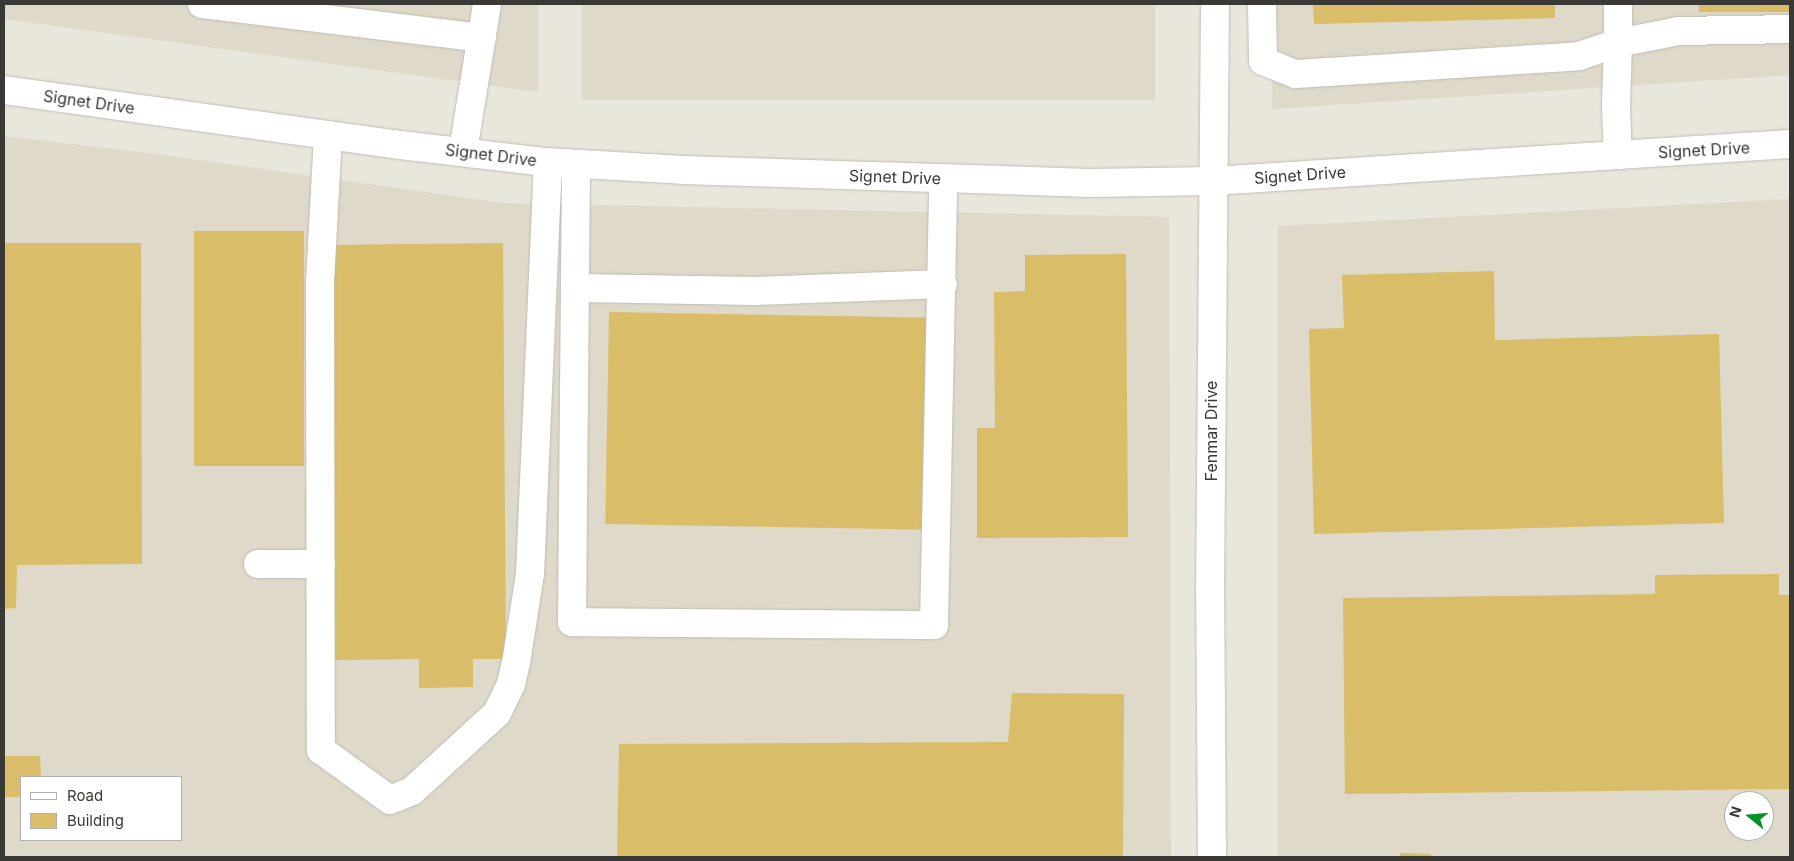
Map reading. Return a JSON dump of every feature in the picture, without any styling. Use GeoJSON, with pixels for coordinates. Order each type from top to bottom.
{"type":"FeatureCollection","features":[{"type":"Feature","properties":{"kind":"street"},"geometry":{"type":"LineString","coordinates":[[202,4],[482,38]]}},
{"type":"Feature","properties":{"kind":"street"},"geometry":{"type":"LineString","coordinates":[[464,151],[487,4]]}},
{"type":"Feature","properties":{"kind":"street","name":"Fenmar Drive"},"geometry":{"type":"LineString","coordinates":[[1212,857],[1214,4]]}},
{"type":"Feature","properties":{"kind":"street"},"geometry":{"type":"LineString","coordinates":[[1262,4],[1263,61],[1296,74],[1579,56],[1618,43],[1679,31],[1790,29]]}},
{"type":"Feature","properties":{"kind":"street"},"geometry":{"type":"LineString","coordinates":[[1618,4],[1616,108],[1618,155]]}},
{"type":"Feature","properties":{"kind":"street","name":"Signet Drive"},"geometry":{"type":"LineString","coordinates":[[4,90],[328,135],[548,162],[1089,183],[1213,181],[1790,144]]}},
{"type":"Feature","properties":{"kind":"street"},"geometry":{"type":"LineString","coordinates":[[328,135],[320,282],[321,750],[390,800],[412,791],[497,713],[511,684],[516,664],[530,574],[548,162]]}},
{"type":"Feature","properties":{"kind":"street"},"geometry":{"type":"LineString","coordinates":[[576,164],[577,288],[572,622],[934,625],[943,284],[943,178]]}},
{"type":"Feature","properties":{"kind":"street"},"geometry":{"type":"LineString","coordinates":[[577,288],[755,291],[943,284]]}},
{"type":"Feature","properties":{"kind":"street"},"geometry":{"type":"LineString","coordinates":[[258,564],[321,564]]}},
{"type":"Feature","properties":{"kind":"shaded area"},"geometry":{"type":"Polygon","coordinates":[[[4,4],[538,4],[538,92],[4,19],[4,4]]]}},
{"type":"Feature","properties":{"kind":"shaded area"},"geometry":{"type":"Polygon","coordinates":[[[582,4],[1155,4],[1155,100],[582,100],[582,4]]]}},
{"type":"Feature","properties":{"kind":"shaded area"},"geometry":{"type":"Polygon","coordinates":[[[1273,4],[1790,4],[1790,75],[1272,109],[1273,4]]]}},
{"type":"Feature","properties":{"kind":"shaded area"},"geometry":{"type":"Polygon","coordinates":[[[4,136],[157,154],[503,203],[1169,217],[1171,857],[4,857],[4,136]]]}},
{"type":"Feature","properties":{"kind":"shaded area"},"geometry":{"type":"Polygon","coordinates":[[[1790,199],[1790,857],[1278,857],[1278,226],[1790,199]]]}},
{"type":"Feature","properties":{"kind":"building"},"geometry":{"type":"Polygon","coordinates":[[[1313,4],[1555,4],[1555,18],[1314,24],[1313,4]]]}},
{"type":"Feature","properties":{"kind":"building"},"geometry":{"type":"Polygon","coordinates":[[[1699,4],[1790,4],[1790,12],[1699,12],[1699,4]]]}},
{"type":"Feature","properties":{"kind":"building"},"geometry":{"type":"Polygon","coordinates":[[[194,231],[304,231],[304,466],[194,466],[194,231]]]}},
{"type":"Feature","properties":{"kind":"building"},"geometry":{"type":"Polygon","coordinates":[[[4,243],[141,243],[142,564],[17,565],[16,608],[4,609],[4,243]]]}},
{"type":"Feature","properties":{"kind":"building"},"geometry":{"type":"Polygon","coordinates":[[[503,243],[506,659],[473,659],[473,687],[419,688],[419,659],[332,660],[329,245],[503,243]]]}},
{"type":"Feature","properties":{"kind":"building"},"geometry":{"type":"Polygon","coordinates":[[[1126,254],[1128,537],[977,538],[977,428],[995,428],[994,292],[1025,291],[1025,255],[1126,254]]]}},
{"type":"Feature","properties":{"kind":"building"},"geometry":{"type":"Polygon","coordinates":[[[1494,271],[1495,340],[1719,334],[1724,523],[1314,534],[1309,329],[1344,328],[1342,275],[1494,271]]]}},
{"type":"Feature","properties":{"kind":"building"},"geometry":{"type":"Polygon","coordinates":[[[609,312],[934,318],[930,530],[605,524],[609,312]]]}},
{"type":"Feature","properties":{"kind":"building"},"geometry":{"type":"Polygon","coordinates":[[[1779,574],[1779,595],[1790,595],[1790,789],[1345,794],[1343,598],[1655,594],[1655,575],[1779,574]]]}},
{"type":"Feature","properties":{"kind":"building"},"geometry":{"type":"Polygon","coordinates":[[[1012,693],[1124,694],[1123,857],[617,857],[619,744],[1008,742],[1012,693]]]}},
{"type":"Feature","properties":{"kind":"building"},"geometry":{"type":"Polygon","coordinates":[[[4,756],[40,756],[41,776],[20,776],[20,797],[4,797],[4,756]]]}},
{"type":"Feature","properties":{"kind":"building"},"geometry":{"type":"Polygon","coordinates":[[[1400,853],[1431,854],[1431,857],[1400,857],[1400,853]]]}}]}
